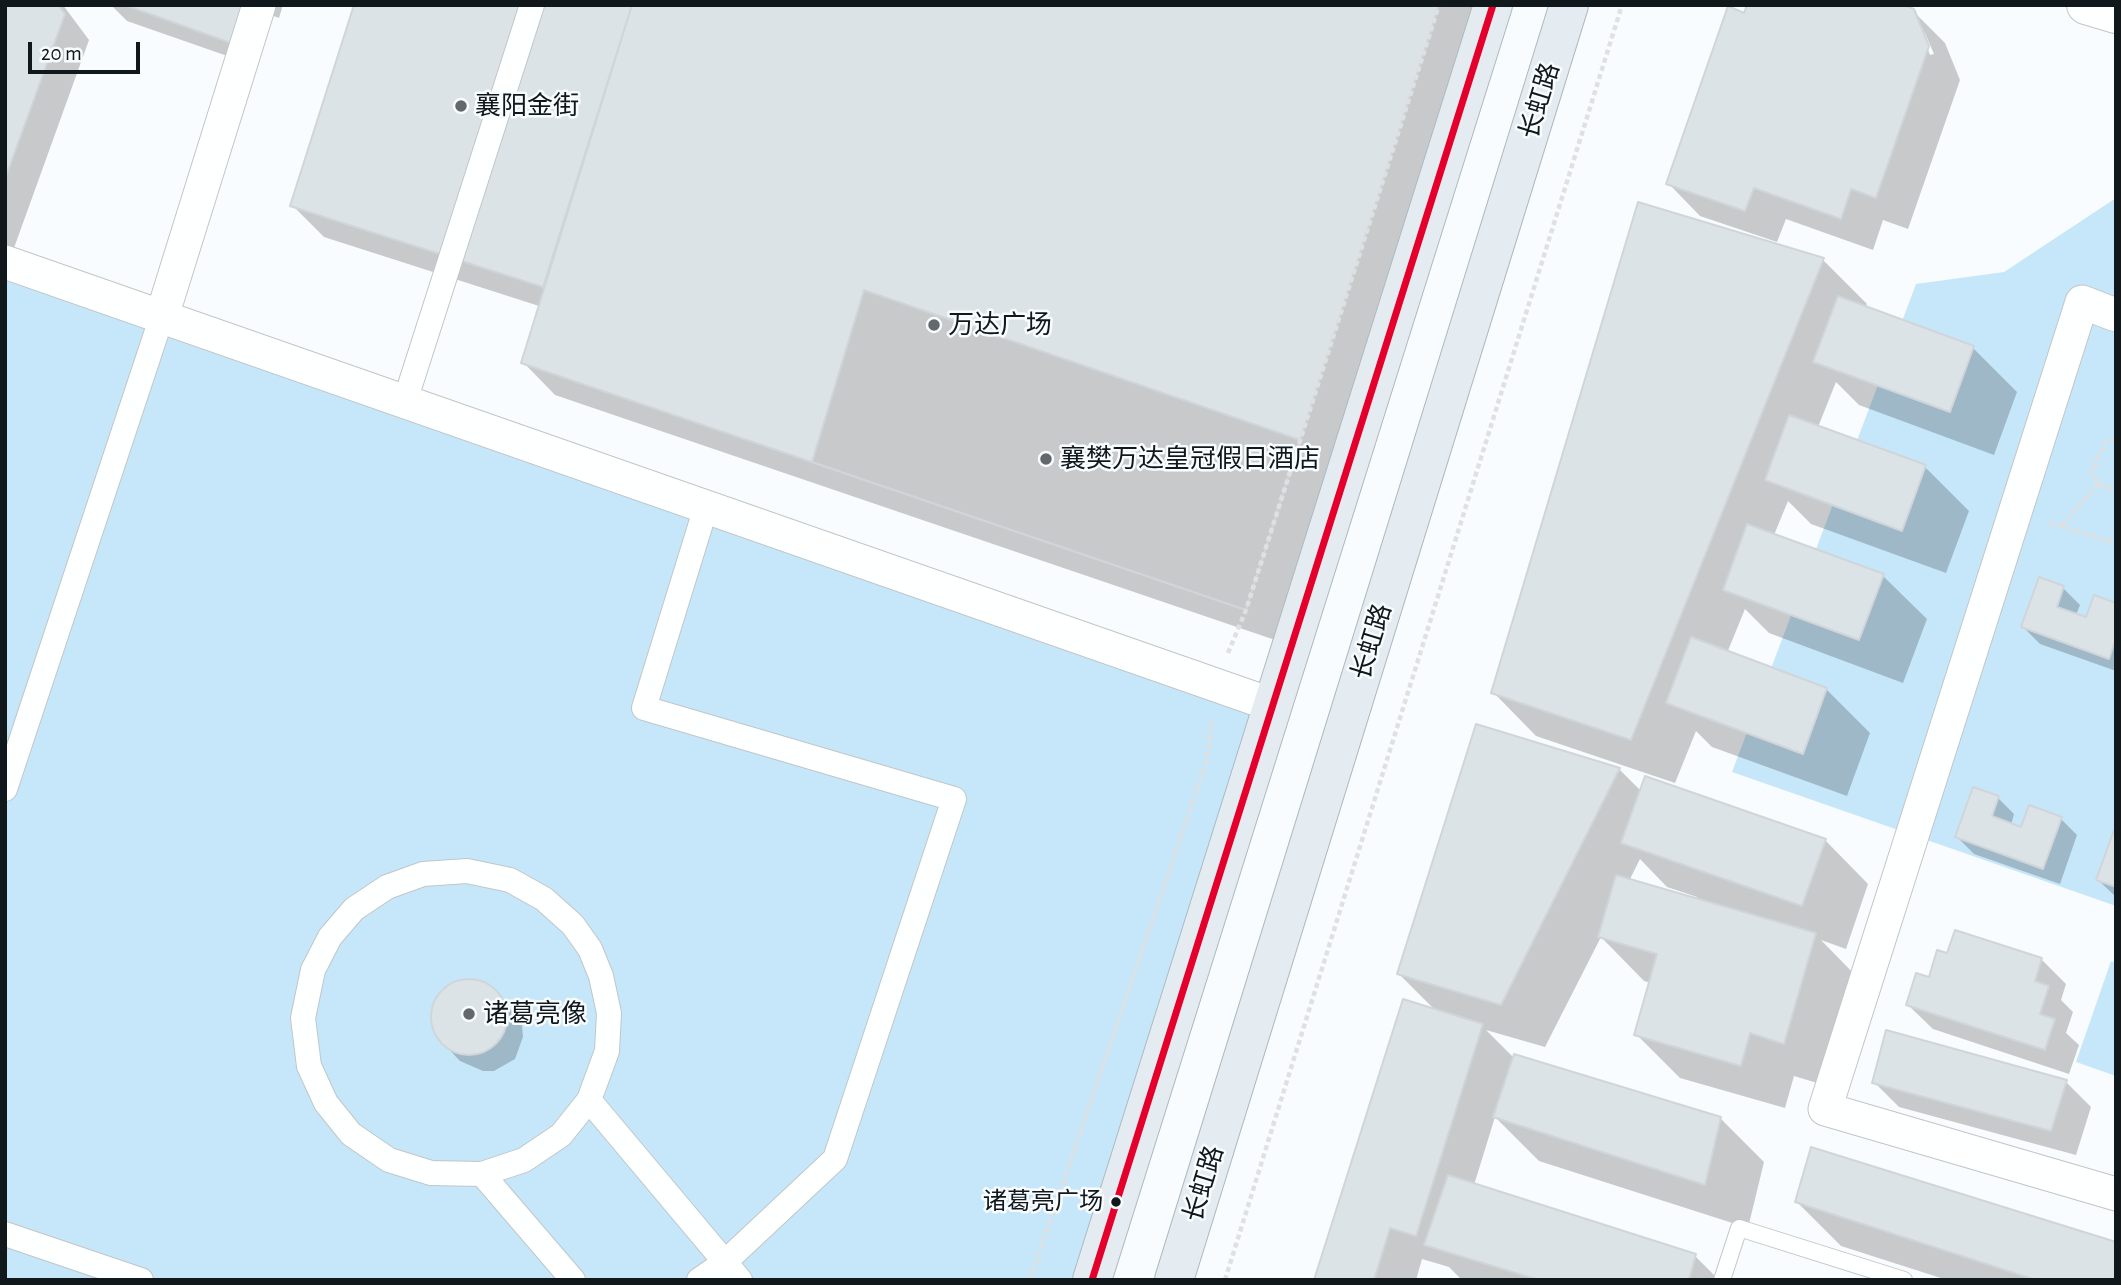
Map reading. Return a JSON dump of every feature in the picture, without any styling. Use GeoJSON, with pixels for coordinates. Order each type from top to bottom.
{"type":"FeatureCollection","features":[{"type":"Feature","properties":{"kind":"highway"},"geometry":{"type":"LineString","coordinates":[[1092,1280],[1493,5]]}},
{"type":"Feature","properties":{"kind":"highway","name":"长虹路"},"geometry":{"type":"LineString","coordinates":[[1174,1280],[1569,5]]}},
{"type":"Feature","properties":{"kind":"street"},"geometry":{"type":"LineString","coordinates":[[5,789],[162,316],[259,5]]}},
{"type":"Feature","properties":{"kind":"street"},"geometry":{"type":"LineString","coordinates":[[405,401],[532,5]]}},
{"type":"Feature","properties":{"kind":"street"},"geometry":{"type":"LineString","coordinates":[[2085,5],[2116,14]]}},
{"type":"Feature","properties":{"kind":"street"},"geometry":{"type":"LineString","coordinates":[[5,262],[1273,705]]}},
{"type":"Feature","properties":{"kind":"street"},"geometry":{"type":"LineString","coordinates":[[2116,315],[2082,302],[1825,1110],[2116,1195]]}},
{"type":"Feature","properties":{"kind":"street"},"geometry":{"type":"LineString","coordinates":[[699,1280],[733,1271],[835,1159],[954,799],[644,708],[706,507]]}},
{"type":"Feature","properties":{"kind":"street"},"geometry":{"type":"LineString","coordinates":[[467,871],[510,880],[544,899],[573,925],[590,949],[601,976],[609,1013],[607,1051],[589,1100],[561,1135],[524,1160],[482,1174],[431,1173],[389,1160],[351,1135],[326,1103],[309,1066],[303,1018],[313,970],[330,937],[354,909],[387,887],[423,874],[467,871]]}},
{"type":"Feature","properties":{"kind":"street"},"geometry":{"type":"LineString","coordinates":[[589,1100],[733,1271]]}},
{"type":"Feature","properties":{"kind":"street"},"geometry":{"type":"LineString","coordinates":[[482,1174],[573,1280]]}},
{"type":"Feature","properties":{"kind":"street"},"geometry":{"type":"LineString","coordinates":[[5,1234],[141,1280]]}},
{"type":"Feature","properties":{"kind":"lane"},"geometry":{"type":"LineString","coordinates":[[1722,1280],[1739,1228],[1904,1280]]}},
{"type":"Feature","properties":{"kind":"path"},"geometry":{"type":"LineString","coordinates":[[1030,1280],[1207,760],[1216,685],[1246,610],[1439,5]]}},
{"type":"Feature","properties":{"kind":"path"},"geometry":{"type":"LineString","coordinates":[[1225,1280],[1622,5]]}},
{"type":"Feature","properties":{"kind":"path"},"geometry":{"type":"LineString","coordinates":[[2116,438],[2105,443],[2091,472],[2098,483],[2116,491]]}},
{"type":"Feature","properties":{"kind":"path"},"geometry":{"type":"LineString","coordinates":[[2062,526],[2098,483]]}},
{"type":"Feature","properties":{"kind":"path"},"geometry":{"type":"LineString","coordinates":[[2015,512],[2116,543]]}},
{"type":"Feature","properties":{"kind":"shaded area"},"geometry":{"type":"Polygon","coordinates":[[[2116,198],[2116,906],[1732,772],[1916,284],[2004,272],[2116,198]]]}},
{"type":"Feature","properties":{"kind":"shaded area"},"geometry":{"type":"Polygon","coordinates":[[[5,262],[1273,705],[1092,1280],[5,1280],[5,262]]]}},
{"type":"Feature","properties":{"kind":"shaded area"},"geometry":{"type":"Polygon","coordinates":[[[2111,961],[2116,963],[2116,1076],[2076,1062],[2111,961]]]}},
{"type":"Feature","properties":{"kind":"building"},"geometry":{"type":"Polygon","coordinates":[[[5,5],[58,5],[65,14],[5,179],[5,5]]]}},
{"type":"Feature","properties":{"kind":"building"},"geometry":{"type":"Polygon","coordinates":[[[125,5],[242,5],[231,43],[125,5]]]}},
{"type":"Feature","properties":{"kind":"building","name":"襄阳金街"},"geometry":{"type":"Polygon","coordinates":[[[354,5],[632,5],[543,287],[290,206],[354,5]]]}},
{"type":"Feature","properties":{"kind":"building","name":"万达广场"},"geometry":{"type":"Polygon","coordinates":[[[632,5],[1439,5],[1246,610],[521,363],[632,5]]]}},
{"type":"Feature","properties":{"kind":"building"},"geometry":{"type":"Polygon","coordinates":[[[1747,5],[1903,5],[1914,9],[1929,46],[1876,198],[1851,189],[1841,219],[1754,188],[1745,211],[1666,184],[1728,6],[1744,13],[1747,5]]]}},
{"type":"Feature","properties":{"kind":"building"},"geometry":{"type":"Polygon","coordinates":[[[1638,202],[1824,258],[1631,740],[1491,693],[1638,202]]]}},
{"type":"Feature","properties":{"kind":"building"},"geometry":{"type":"Polygon","coordinates":[[[864,290],[1300,440],[1246,610],[812,462],[864,290]]]}},
{"type":"Feature","properties":{"kind":"building"},"geometry":{"type":"Polygon","coordinates":[[[1838,296],[1974,346],[1950,412],[1813,362],[1838,296]]]}},
{"type":"Feature","properties":{"kind":"building"},"geometry":{"type":"Polygon","coordinates":[[[1789,415],[1926,465],[1902,531],[1765,480],[1789,415]]]}},
{"type":"Feature","properties":{"kind":"building"},"geometry":{"type":"Polygon","coordinates":[[[1747,524],[1884,574],[1859,640],[1723,590],[1747,524]]]}},
{"type":"Feature","properties":{"kind":"building"},"geometry":{"type":"Polygon","coordinates":[[[2039,577],[2064,586],[2057,607],[2086,617],[2094,595],[2116,603],[2116,638],[2109,659],[2021,627],[2039,577]]]}},
{"type":"Feature","properties":{"kind":"building"},"geometry":{"type":"Polygon","coordinates":[[[1691,637],[1827,688],[1803,754],[1666,703],[1691,637]]]}},
{"type":"Feature","properties":{"kind":"building"},"geometry":{"type":"Polygon","coordinates":[[[1476,724],[1620,768],[1501,1005],[1397,974],[1476,724]]]}},
{"type":"Feature","properties":{"kind":"building"},"geometry":{"type":"Polygon","coordinates":[[[1645,776],[1826,839],[1802,906],[1621,843],[1645,776]]]}},
{"type":"Feature","properties":{"kind":"building"},"geometry":{"type":"Polygon","coordinates":[[[1973,787],[1999,796],[1992,816],[2021,827],[2029,805],[2062,817],[2043,869],[1955,837],[1973,787]]]}},
{"type":"Feature","properties":{"kind":"building"},"geometry":{"type":"Polygon","coordinates":[[[2114,830],[2116,831],[2116,887],[2096,880],[2114,830]]]}},
{"type":"Feature","properties":{"kind":"building"},"geometry":{"type":"Polygon","coordinates":[[[1616,875],[1816,933],[1784,1044],[1750,1033],[1741,1066],[1634,1035],[1657,954],[1598,937],[1616,875]]]}},
{"type":"Feature","properties":{"kind":"building"},"geometry":{"type":"Polygon","coordinates":[[[1955,930],[2042,958],[2035,981],[2049,986],[2040,1014],[2055,1019],[2045,1050],[1906,1005],[1916,973],[1929,977],[1937,950],[1947,953],[1955,930]]]}},
{"type":"Feature","properties":{"kind":"building","name":"诸葛亮像"},"geometry":{"type":"Polygon","coordinates":[[[469,979],[484,982],[496,990],[504,1002],[507,1017],[504,1032],[496,1044],[484,1052],[469,1055],[454,1052],[442,1044],[434,1032],[431,1017],[434,1002],[442,990],[454,982],[469,979]]]}},
{"type":"Feature","properties":{"kind":"building"},"geometry":{"type":"Polygon","coordinates":[[[1403,999],[1483,1024],[1416,1236],[1390,1228],[1374,1280],[1314,1280],[1403,999]]]}},
{"type":"Feature","properties":{"kind":"building"},"geometry":{"type":"Polygon","coordinates":[[[1886,1030],[2067,1080],[2051,1131],[1872,1083],[1886,1030]]]}},
{"type":"Feature","properties":{"kind":"building"},"geometry":{"type":"Polygon","coordinates":[[[1514,1054],[1721,1117],[1705,1185],[1493,1117],[1514,1054]]]}},
{"type":"Feature","properties":{"kind":"building"},"geometry":{"type":"Polygon","coordinates":[[[1811,1147],[2116,1242],[2116,1280],[2036,1280],[1795,1202],[1811,1147]]]}},
{"type":"Feature","properties":{"kind":"building"},"geometry":{"type":"Polygon","coordinates":[[[1448,1175],[1696,1254],[1689,1280],[1539,1280],[1424,1245],[1448,1175]]]}},
{"type":"Feature","properties":{"kind":"transit line"},"geometry":{"type":"LineString","coordinates":[[1092,1280],[1493,5]]}},
{"type":"Feature","properties":{"kind":"place","name":"襄阳金街"},"geometry":{"type":"Point","coordinates":[461,106]}},
{"type":"Feature","properties":{"kind":"place","name":"万达广场"},"geometry":{"type":"Point","coordinates":[934,325]}},
{"type":"Feature","properties":{"kind":"place","name":"襄樊万达皇冠假日酒店"},"geometry":{"type":"Point","coordinates":[1046,459]}},
{"type":"Feature","properties":{"kind":"place","name":"诸葛亮像"},"geometry":{"type":"Point","coordinates":[469,1014]}},
{"type":"Feature","properties":{"kind":"place","name":"诸葛亮广场"},"geometry":{"type":"Point","coordinates":[1116,1202]}}]}
